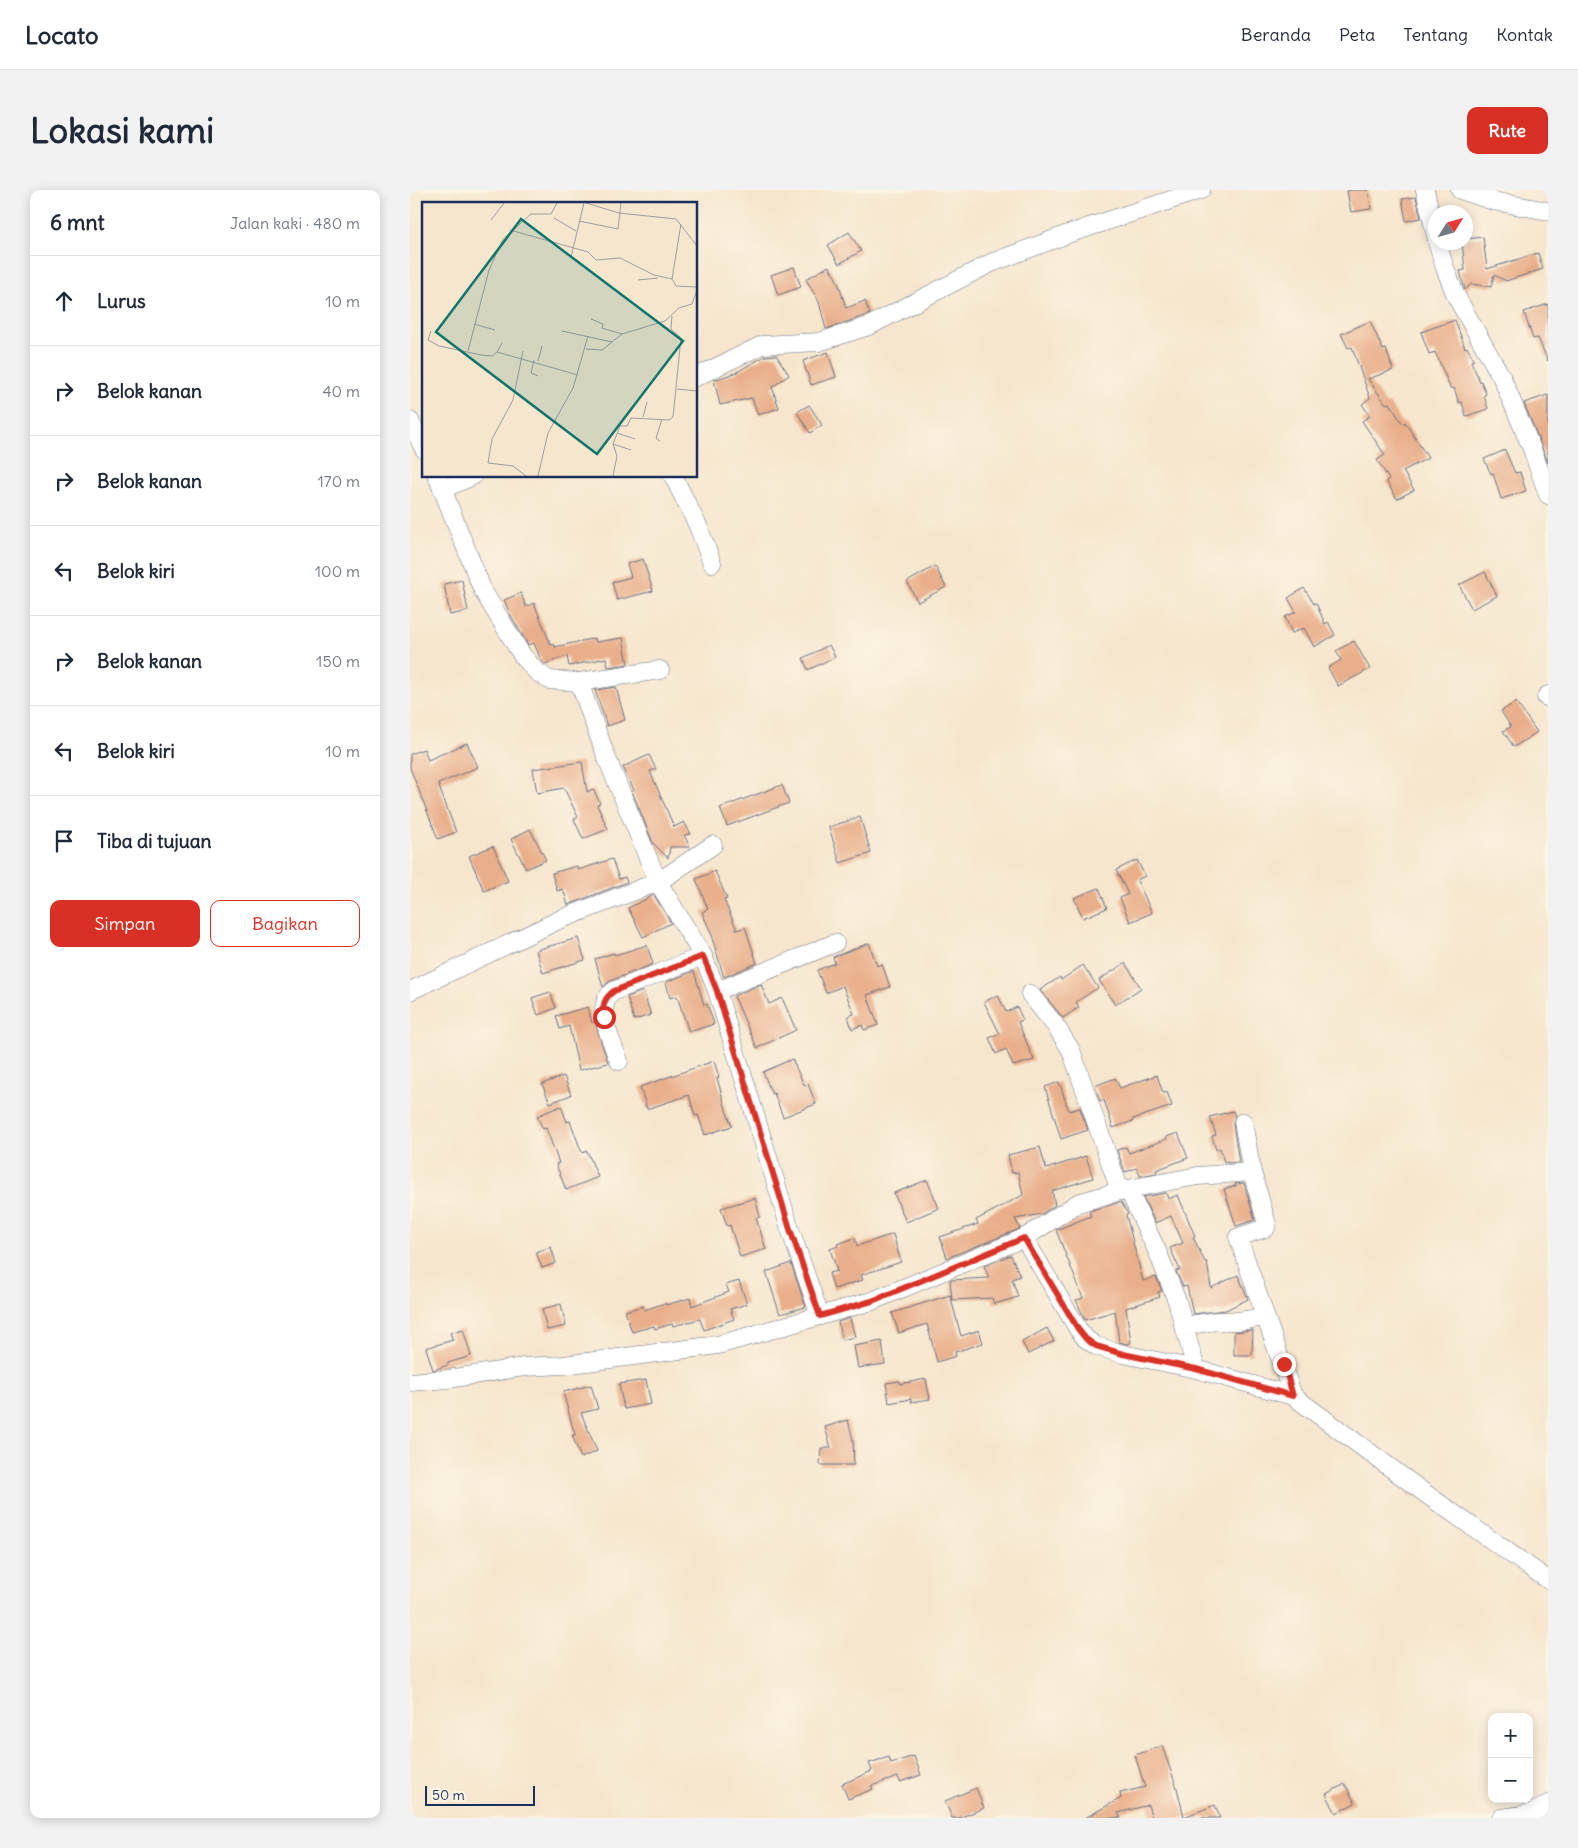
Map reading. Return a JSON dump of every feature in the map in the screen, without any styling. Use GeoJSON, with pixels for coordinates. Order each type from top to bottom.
{"type":"FeatureCollection","features":[{"type":"Feature","properties":{"kind":"street"},"geometry":{"type":"LineString","coordinates":[[698,376],[762,345],[819,342],[868,326],[991,263],[1068,234],[1201,190]]}},
{"type":"Feature","properties":{"kind":"street"},"geometry":{"type":"LineString","coordinates":[[1425,190],[1429,205]]}},
{"type":"Feature","properties":{"kind":"street"},"geometry":{"type":"LineString","coordinates":[[1460,190],[1493,201],[1548,211]]}},
{"type":"Feature","properties":{"kind":"street"},"geometry":{"type":"LineString","coordinates":[[1440,250],[1456,296],[1502,378],[1532,449],[1548,495]]}},
{"type":"Feature","properties":{"kind":"street"},"geometry":{"type":"LineString","coordinates":[[410,421],[422,445]]}},
{"type":"Feature","properties":{"kind":"street"},"geometry":{"type":"LineString","coordinates":[[462,478],[440,482],[484,591],[522,655],[536,671],[550,680],[579,682],[660,670]]}},
{"type":"Feature","properties":{"kind":"street"},"geometry":{"type":"LineString","coordinates":[[675,478],[698,526],[712,563]]}},
{"type":"Feature","properties":{"kind":"street"},"geometry":{"type":"LineString","coordinates":[[579,682],[606,756],[658,882],[703,956],[717,991],[790,1229],[820,1316]]}},
{"type":"Feature","properties":{"kind":"street"},"geometry":{"type":"LineString","coordinates":[[410,991],[561,919],[658,882],[713,845]]}},
{"type":"Feature","properties":{"kind":"street"},"geometry":{"type":"LineString","coordinates":[[717,991],[835,943]]}},
{"type":"Feature","properties":{"kind":"street"},"geometry":{"type":"LineString","coordinates":[[619,1061],[603,1010],[606,998],[614,991],[703,956]]}},
{"type":"Feature","properties":{"kind":"street"},"geometry":{"type":"LineString","coordinates":[[1030,994],[1055,1025],[1071,1050],[1124,1190],[1158,1252],[1176,1301],[1196,1369]]}},
{"type":"Feature","properties":{"kind":"street"},"geometry":{"type":"LineString","coordinates":[[1243,1122],[1252,1172],[1267,1224],[1266,1228],[1238,1237],[1265,1317],[1284,1364],[1293,1396]]}},
{"type":"Feature","properties":{"kind":"street"},"geometry":{"type":"LineString","coordinates":[[410,1382],[448,1379],[524,1367],[564,1365],[632,1357],[718,1345],[872,1301],[1024,1238],[1078,1203],[1124,1190],[1198,1176],[1252,1172]]}},
{"type":"Feature","properties":{"kind":"street"},"geometry":{"type":"LineString","coordinates":[[1024,1238],[1078,1329],[1086,1339],[1096,1346],[1123,1354],[1196,1369],[1293,1396],[1426,1494],[1548,1580]]}},
{"type":"Feature","properties":{"kind":"street"},"geometry":{"type":"LineString","coordinates":[[1184,1326],[1216,1322],[1239,1322],[1265,1317]]}},
{"type":"Feature","properties":{"kind":"street"},"geometry":{"type":"LineString","coordinates":[[1502,1818],[1542,1809],[1548,1804]]}},
{"type":"Feature","properties":{"kind":"building"},"geometry":{"type":"Polygon","coordinates":[[[1368,190],[1371,209],[1351,212],[1347,191],[1368,190]]]}},
{"type":"Feature","properties":{"kind":"building"},"geometry":{"type":"Polygon","coordinates":[[[1416,197],[1421,218],[1406,221],[1402,199],[1416,197]]]}},
{"type":"Feature","properties":{"kind":"building"},"geometry":{"type":"Polygon","coordinates":[[[849,232],[861,251],[839,264],[828,245],[849,232]]]}},
{"type":"Feature","properties":{"kind":"building"},"geometry":{"type":"Polygon","coordinates":[[[1483,237],[1487,269],[1538,253],[1543,269],[1506,281],[1494,275],[1491,287],[1471,284],[1465,290],[1460,271],[1465,270],[1463,250],[1473,250],[1473,238],[1483,237]]]}},
{"type":"Feature","properties":{"kind":"building"},"geometry":{"type":"Polygon","coordinates":[[[829,266],[838,282],[846,308],[865,301],[870,314],[826,329],[819,302],[806,279],[829,266]]]}},
{"type":"Feature","properties":{"kind":"building"},"geometry":{"type":"Polygon","coordinates":[[[794,267],[801,287],[778,295],[771,275],[794,267]]]}},
{"type":"Feature","properties":{"kind":"building"},"geometry":{"type":"Polygon","coordinates":[[[1548,304],[1548,361],[1538,338],[1533,339],[1524,312],[1548,304]]]}},
{"type":"Feature","properties":{"kind":"building"},"geometry":{"type":"Polygon","coordinates":[[[1455,320],[1465,348],[1467,347],[1474,360],[1471,361],[1486,394],[1484,395],[1488,409],[1466,416],[1462,402],[1459,403],[1454,388],[1451,389],[1435,352],[1429,354],[1421,332],[1455,320]]]}},
{"type":"Feature","properties":{"kind":"building"},"geometry":{"type":"Polygon","coordinates":[[[1370,321],[1383,350],[1386,349],[1393,370],[1368,379],[1386,404],[1389,403],[1403,424],[1405,422],[1428,458],[1403,471],[1414,490],[1397,499],[1386,481],[1389,479],[1377,460],[1385,455],[1362,421],[1370,416],[1362,404],[1370,398],[1352,347],[1348,348],[1341,334],[1370,321]]]}},
{"type":"Feature","properties":{"kind":"building"},"geometry":{"type":"Polygon","coordinates":[[[828,352],[836,377],[811,385],[803,361],[828,352]]]}},
{"type":"Feature","properties":{"kind":"building"},"geometry":{"type":"Polygon","coordinates":[[[776,355],[789,375],[772,387],[779,408],[758,415],[752,398],[720,405],[714,380],[735,373],[765,356],[776,355]]]}},
{"type":"Feature","properties":{"kind":"building"},"geometry":{"type":"Polygon","coordinates":[[[1548,395],[1548,463],[1524,403],[1548,395]]]}},
{"type":"Feature","properties":{"kind":"building"},"geometry":{"type":"Polygon","coordinates":[[[809,405],[822,425],[810,433],[797,412],[809,405]]]}},
{"type":"Feature","properties":{"kind":"building"},"geometry":{"type":"Polygon","coordinates":[[[1505,450],[1515,473],[1520,472],[1526,491],[1501,499],[1493,473],[1491,474],[1484,459],[1505,450]]]}},
{"type":"Feature","properties":{"kind":"building"},"geometry":{"type":"Polygon","coordinates":[[[643,559],[653,591],[617,600],[612,582],[631,577],[627,564],[643,559]]]}},
{"type":"Feature","properties":{"kind":"building"},"geometry":{"type":"Polygon","coordinates":[[[935,566],[946,587],[918,602],[907,582],[935,566]]]}},
{"type":"Feature","properties":{"kind":"building"},"geometry":{"type":"Polygon","coordinates":[[[1485,572],[1497,596],[1472,609],[1459,585],[1485,572]]]}},
{"type":"Feature","properties":{"kind":"building"},"geometry":{"type":"Polygon","coordinates":[[[462,580],[468,611],[450,615],[444,584],[462,580]]]}},
{"type":"Feature","properties":{"kind":"building"},"geometry":{"type":"Polygon","coordinates":[[[1304,588],[1314,604],[1316,603],[1325,624],[1328,622],[1335,635],[1314,647],[1304,628],[1292,633],[1285,617],[1296,612],[1288,598],[1304,588]]]}},
{"type":"Feature","properties":{"kind":"building"},"geometry":{"type":"Polygon","coordinates":[[[521,593],[526,607],[534,603],[551,645],[554,644],[555,647],[595,638],[596,642],[623,638],[628,664],[608,667],[606,658],[569,666],[567,656],[545,664],[541,660],[534,643],[528,645],[504,600],[521,593]]]}},
{"type":"Feature","properties":{"kind":"building"},"geometry":{"type":"Polygon","coordinates":[[[1354,641],[1370,669],[1338,686],[1328,668],[1341,660],[1336,651],[1354,641]]]}},
{"type":"Feature","properties":{"kind":"building"},"geometry":{"type":"Polygon","coordinates":[[[829,645],[835,657],[808,670],[803,658],[829,645]]]}},
{"type":"Feature","properties":{"kind":"building"},"geometry":{"type":"Polygon","coordinates":[[[616,687],[625,720],[607,726],[595,690],[616,687]]]}},
{"type":"Feature","properties":{"kind":"building"},"geometry":{"type":"Polygon","coordinates":[[[1516,702],[1537,732],[1514,747],[1503,731],[1511,727],[1501,711],[1516,702]]]}},
{"type":"Feature","properties":{"kind":"building"},"geometry":{"type":"Polygon","coordinates":[[[467,743],[478,767],[438,784],[456,832],[438,839],[410,768],[410,754],[424,749],[428,760],[467,743]]]}},
{"type":"Feature","properties":{"kind":"building"},"geometry":{"type":"Polygon","coordinates":[[[649,755],[656,769],[650,771],[674,827],[684,822],[691,834],[684,835],[690,847],[670,847],[668,858],[653,843],[632,791],[634,790],[623,767],[649,755]]]}},
{"type":"Feature","properties":{"kind":"building"},"geometry":{"type":"Polygon","coordinates":[[[582,762],[587,792],[593,789],[600,803],[597,805],[608,829],[583,839],[574,819],[578,817],[564,788],[537,793],[533,769],[582,762]]]}},
{"type":"Feature","properties":{"kind":"building"},"geometry":{"type":"Polygon","coordinates":[[[782,785],[789,803],[727,826],[720,808],[782,785]]]}},
{"type":"Feature","properties":{"kind":"building"},"geometry":{"type":"Polygon","coordinates":[[[860,817],[871,853],[840,863],[829,827],[860,817]]]}},
{"type":"Feature","properties":{"kind":"building"},"geometry":{"type":"Polygon","coordinates":[[[530,829],[546,860],[526,869],[511,839],[530,829]]]}},
{"type":"Feature","properties":{"kind":"building"},"geometry":{"type":"Polygon","coordinates":[[[493,846],[508,881],[484,891],[469,856],[493,846]]]}},
{"type":"Feature","properties":{"kind":"building"},"geometry":{"type":"Polygon","coordinates":[[[612,859],[619,879],[625,877],[627,882],[568,905],[563,889],[557,891],[552,873],[577,866],[578,870],[612,859]]]}},
{"type":"Feature","properties":{"kind":"building"},"geometry":{"type":"Polygon","coordinates":[[[1137,860],[1145,876],[1137,880],[1152,913],[1130,922],[1120,898],[1128,894],[1116,870],[1137,860]]]}},
{"type":"Feature","properties":{"kind":"building"},"geometry":{"type":"Polygon","coordinates":[[[715,871],[727,899],[724,900],[737,930],[745,927],[757,963],[724,977],[713,938],[702,912],[708,909],[696,879],[715,871]]]}},
{"type":"Feature","properties":{"kind":"building"},"geometry":{"type":"Polygon","coordinates":[[[1099,888],[1107,908],[1083,918],[1074,898],[1099,888]]]}},
{"type":"Feature","properties":{"kind":"building"},"geometry":{"type":"Polygon","coordinates":[[[654,895],[671,923],[643,937],[628,908],[654,895]]]}},
{"type":"Feature","properties":{"kind":"building"},"geometry":{"type":"Polygon","coordinates":[[[578,938],[585,960],[543,973],[536,950],[578,938]]]}},
{"type":"Feature","properties":{"kind":"building"},"geometry":{"type":"Polygon","coordinates":[[[869,943],[877,966],[882,964],[890,987],[867,995],[878,1025],[864,1030],[862,1025],[852,1029],[848,1016],[854,1014],[843,986],[826,993],[817,970],[835,963],[833,957],[869,943]]]}},
{"type":"Feature","properties":{"kind":"building"},"geometry":{"type":"Polygon","coordinates":[[[647,945],[653,964],[610,981],[603,987],[595,959],[647,945]]]}},
{"type":"Feature","properties":{"kind":"building"},"geometry":{"type":"Polygon","coordinates":[[[1125,963],[1141,988],[1115,1005],[1099,980],[1125,963]]]}},
{"type":"Feature","properties":{"kind":"building"},"geometry":{"type":"Polygon","coordinates":[[[1083,965],[1098,988],[1076,1002],[1079,1007],[1063,1018],[1040,990],[1060,977],[1061,980],[1083,965]]]}},
{"type":"Feature","properties":{"kind":"building"},"geometry":{"type":"Polygon","coordinates":[[[694,971],[704,1005],[707,1004],[714,1024],[689,1032],[677,996],[670,998],[666,982],[694,971]]]}},
{"type":"Feature","properties":{"kind":"building"},"geometry":{"type":"Polygon","coordinates":[[[761,984],[769,1004],[782,998],[796,1030],[757,1048],[734,996],[761,984]]]}},
{"type":"Feature","properties":{"kind":"building"},"geometry":{"type":"Polygon","coordinates":[[[643,991],[651,1015],[634,1020],[627,997],[643,991]]]}},
{"type":"Feature","properties":{"kind":"building"},"geometry":{"type":"Polygon","coordinates":[[[550,992],[556,1008],[538,1015],[532,998],[550,992]]]}},
{"type":"Feature","properties":{"kind":"building"},"geometry":{"type":"Polygon","coordinates":[[[998,995],[1006,1012],[1017,1007],[1023,1020],[1018,1022],[1034,1060],[1013,1066],[1006,1049],[996,1054],[989,1038],[1000,1034],[984,1002],[998,995]]]}},
{"type":"Feature","properties":{"kind":"building"},"geometry":{"type":"Polygon","coordinates":[[[588,1007],[592,1023],[595,1022],[608,1063],[579,1070],[569,1026],[560,1029],[556,1016],[588,1007]]]}},
{"type":"Feature","properties":{"kind":"building"},"geometry":{"type":"Polygon","coordinates":[[[792,1059],[804,1085],[808,1084],[816,1104],[783,1117],[774,1093],[772,1094],[763,1072],[792,1059]]]}},
{"type":"Feature","properties":{"kind":"building"},"geometry":{"type":"Polygon","coordinates":[[[714,1061],[719,1077],[717,1078],[732,1126],[705,1135],[698,1115],[695,1116],[689,1095],[647,1109],[640,1087],[714,1061]]]}},
{"type":"Feature","properties":{"kind":"building"},"geometry":{"type":"Polygon","coordinates":[[[1157,1075],[1163,1093],[1167,1092],[1172,1106],[1113,1128],[1104,1100],[1100,1101],[1095,1086],[1115,1078],[1120,1088],[1157,1075]]]}},
{"type":"Feature","properties":{"kind":"building"},"geometry":{"type":"Polygon","coordinates":[[[564,1076],[571,1095],[550,1103],[542,1084],[564,1076]]]}},
{"type":"Feature","properties":{"kind":"building"},"geometry":{"type":"Polygon","coordinates":[[[1059,1082],[1069,1111],[1080,1108],[1088,1130],[1061,1139],[1045,1087],[1059,1082]]]}},
{"type":"Feature","properties":{"kind":"building"},"geometry":{"type":"Polygon","coordinates":[[[561,1106],[567,1122],[570,1121],[582,1153],[587,1151],[598,1177],[566,1190],[556,1164],[559,1163],[546,1128],[543,1129],[537,1116],[561,1106]]]}},
{"type":"Feature","properties":{"kind":"building"},"geometry":{"type":"Polygon","coordinates":[[[1233,1111],[1235,1116],[1233,1124],[1239,1162],[1228,1163],[1228,1161],[1224,1162],[1220,1148],[1216,1150],[1212,1136],[1216,1135],[1210,1117],[1233,1111]]]}},
{"type":"Feature","properties":{"kind":"building"},"geometry":{"type":"Polygon","coordinates":[[[1178,1133],[1188,1158],[1156,1170],[1157,1173],[1140,1176],[1137,1168],[1125,1172],[1117,1150],[1126,1147],[1129,1153],[1178,1133]]]}},
{"type":"Feature","properties":{"kind":"building"},"geometry":{"type":"Polygon","coordinates":[[[1040,1147],[1046,1169],[1086,1156],[1093,1178],[1052,1191],[1055,1205],[1042,1214],[1015,1219],[1020,1228],[1017,1230],[947,1258],[940,1237],[978,1224],[976,1220],[1023,1195],[1018,1172],[1012,1173],[1008,1155],[1040,1147]]]}},
{"type":"Feature","properties":{"kind":"building"},"geometry":{"type":"Polygon","coordinates":[[[927,1180],[939,1208],[906,1222],[894,1193],[927,1180]]]}},
{"type":"Feature","properties":{"kind":"building"},"geometry":{"type":"Polygon","coordinates":[[[1244,1183],[1255,1220],[1236,1226],[1224,1189],[1236,1186],[1235,1184],[1244,1183]]]}},
{"type":"Feature","properties":{"kind":"building"},"geometry":{"type":"Polygon","coordinates":[[[1166,1193],[1168,1199],[1178,1195],[1195,1236],[1193,1237],[1205,1262],[1207,1262],[1211,1288],[1238,1275],[1248,1299],[1226,1310],[1193,1314],[1187,1286],[1183,1287],[1176,1271],[1180,1270],[1170,1248],[1183,1243],[1171,1216],[1155,1223],[1143,1197],[1166,1193]]]}},
{"type":"Feature","properties":{"kind":"building"},"geometry":{"type":"Polygon","coordinates":[[[755,1198],[760,1217],[756,1218],[766,1249],[740,1257],[730,1225],[727,1226],[721,1208],[755,1198]]]}},
{"type":"Feature","properties":{"kind":"building"},"geometry":{"type":"Polygon","coordinates":[[[1121,1202],[1128,1214],[1126,1215],[1143,1281],[1156,1277],[1162,1291],[1158,1292],[1160,1297],[1126,1308],[1131,1343],[1126,1344],[1119,1342],[1115,1311],[1085,1320],[1076,1300],[1083,1298],[1056,1230],[1091,1216],[1089,1211],[1121,1202]]]}},
{"type":"Feature","properties":{"kind":"building"},"geometry":{"type":"Polygon","coordinates":[[[893,1234],[901,1262],[861,1275],[863,1280],[834,1289],[829,1273],[837,1271],[830,1249],[838,1246],[837,1244],[855,1238],[857,1246],[893,1234]]]}},
{"type":"Feature","properties":{"kind":"building"},"geometry":{"type":"Polygon","coordinates":[[[551,1247],[556,1263],[542,1268],[536,1252],[551,1247]]]}},
{"type":"Feature","properties":{"kind":"building"},"geometry":{"type":"Polygon","coordinates":[[[1011,1255],[1020,1276],[1012,1279],[1018,1297],[994,1304],[992,1298],[952,1300],[950,1280],[989,1278],[984,1266],[1011,1255]]]}},
{"type":"Feature","properties":{"kind":"building"},"geometry":{"type":"Polygon","coordinates":[[[791,1263],[806,1307],[780,1314],[766,1272],[791,1263]]]}},
{"type":"Feature","properties":{"kind":"building"},"geometry":{"type":"Polygon","coordinates":[[[739,1281],[747,1304],[730,1309],[734,1319],[704,1330],[700,1319],[673,1326],[672,1324],[655,1329],[654,1326],[632,1332],[625,1311],[643,1306],[644,1310],[690,1298],[692,1306],[729,1292],[726,1285],[739,1281]]]}},
{"type":"Feature","properties":{"kind":"building"},"geometry":{"type":"Polygon","coordinates":[[[950,1295],[961,1336],[979,1330],[983,1343],[955,1352],[956,1356],[937,1362],[927,1324],[899,1333],[892,1313],[950,1295]]]}},
{"type":"Feature","properties":{"kind":"building"},"geometry":{"type":"Polygon","coordinates":[[[561,1304],[566,1326],[547,1330],[542,1309],[561,1304]]]}},
{"type":"Feature","properties":{"kind":"building"},"geometry":{"type":"Polygon","coordinates":[[[850,1318],[855,1337],[842,1340],[838,1322],[850,1318]]]}},
{"type":"Feature","properties":{"kind":"building"},"geometry":{"type":"Polygon","coordinates":[[[1047,1328],[1054,1341],[1028,1354],[1022,1342],[1047,1328]]]}},
{"type":"Feature","properties":{"kind":"building"},"geometry":{"type":"Polygon","coordinates":[[[463,1329],[471,1356],[433,1370],[426,1348],[453,1340],[450,1333],[463,1329]]]}},
{"type":"Feature","properties":{"kind":"building"},"geometry":{"type":"Polygon","coordinates":[[[1253,1330],[1252,1355],[1234,1355],[1234,1332],[1253,1330]]]}},
{"type":"Feature","properties":{"kind":"building"},"geometry":{"type":"Polygon","coordinates":[[[882,1341],[885,1364],[858,1368],[854,1346],[882,1341]]]}},
{"type":"Feature","properties":{"kind":"building"},"geometry":{"type":"Polygon","coordinates":[[[926,1379],[930,1399],[911,1402],[911,1399],[889,1403],[886,1383],[900,1381],[900,1384],[926,1379]]]}},
{"type":"Feature","properties":{"kind":"building"},"geometry":{"type":"Polygon","coordinates":[[[646,1380],[651,1404],[624,1409],[619,1384],[646,1380]]]}},
{"type":"Feature","properties":{"kind":"building"},"geometry":{"type":"Polygon","coordinates":[[[591,1385],[598,1409],[581,1413],[597,1451],[581,1458],[572,1435],[575,1435],[563,1392],[591,1385]]]}},
{"type":"Feature","properties":{"kind":"building"},"geometry":{"type":"Polygon","coordinates":[[[848,1420],[853,1440],[854,1465],[820,1465],[821,1448],[831,1448],[825,1427],[848,1420]]]}},
{"type":"Feature","properties":{"kind":"building"},"geometry":{"type":"Polygon","coordinates":[[[1162,1746],[1177,1788],[1184,1817],[1215,1805],[1220,1818],[1152,1818],[1148,1805],[1118,1813],[1121,1818],[1085,1818],[1121,1798],[1120,1793],[1145,1787],[1135,1755],[1162,1746]]]}},
{"type":"Feature","properties":{"kind":"building"},"geometry":{"type":"Polygon","coordinates":[[[914,1756],[921,1775],[900,1782],[898,1777],[871,1786],[873,1789],[848,1799],[842,1784],[872,1771],[869,1763],[889,1757],[891,1763],[914,1756]]]}},
{"type":"Feature","properties":{"kind":"building"},"geometry":{"type":"Polygon","coordinates":[[[1345,1784],[1355,1803],[1336,1813],[1326,1794],[1345,1784]]]}},
{"type":"Feature","properties":{"kind":"building"},"geometry":{"type":"Polygon","coordinates":[[[976,1788],[984,1808],[959,1818],[952,1818],[945,1801],[976,1788]]]}},
{"type":"Feature","properties":{"kind":"route"},"geometry":{"type":"LineString","coordinates":[[604,1017],[604,1001],[614,991],[703,956],[717,991],[768,1162],[820,1316],[872,1301],[1024,1238],[1078,1329],[1086,1339],[1096,1346],[1123,1354],[1196,1369],[1293,1396],[1284,1364]]}}]}
